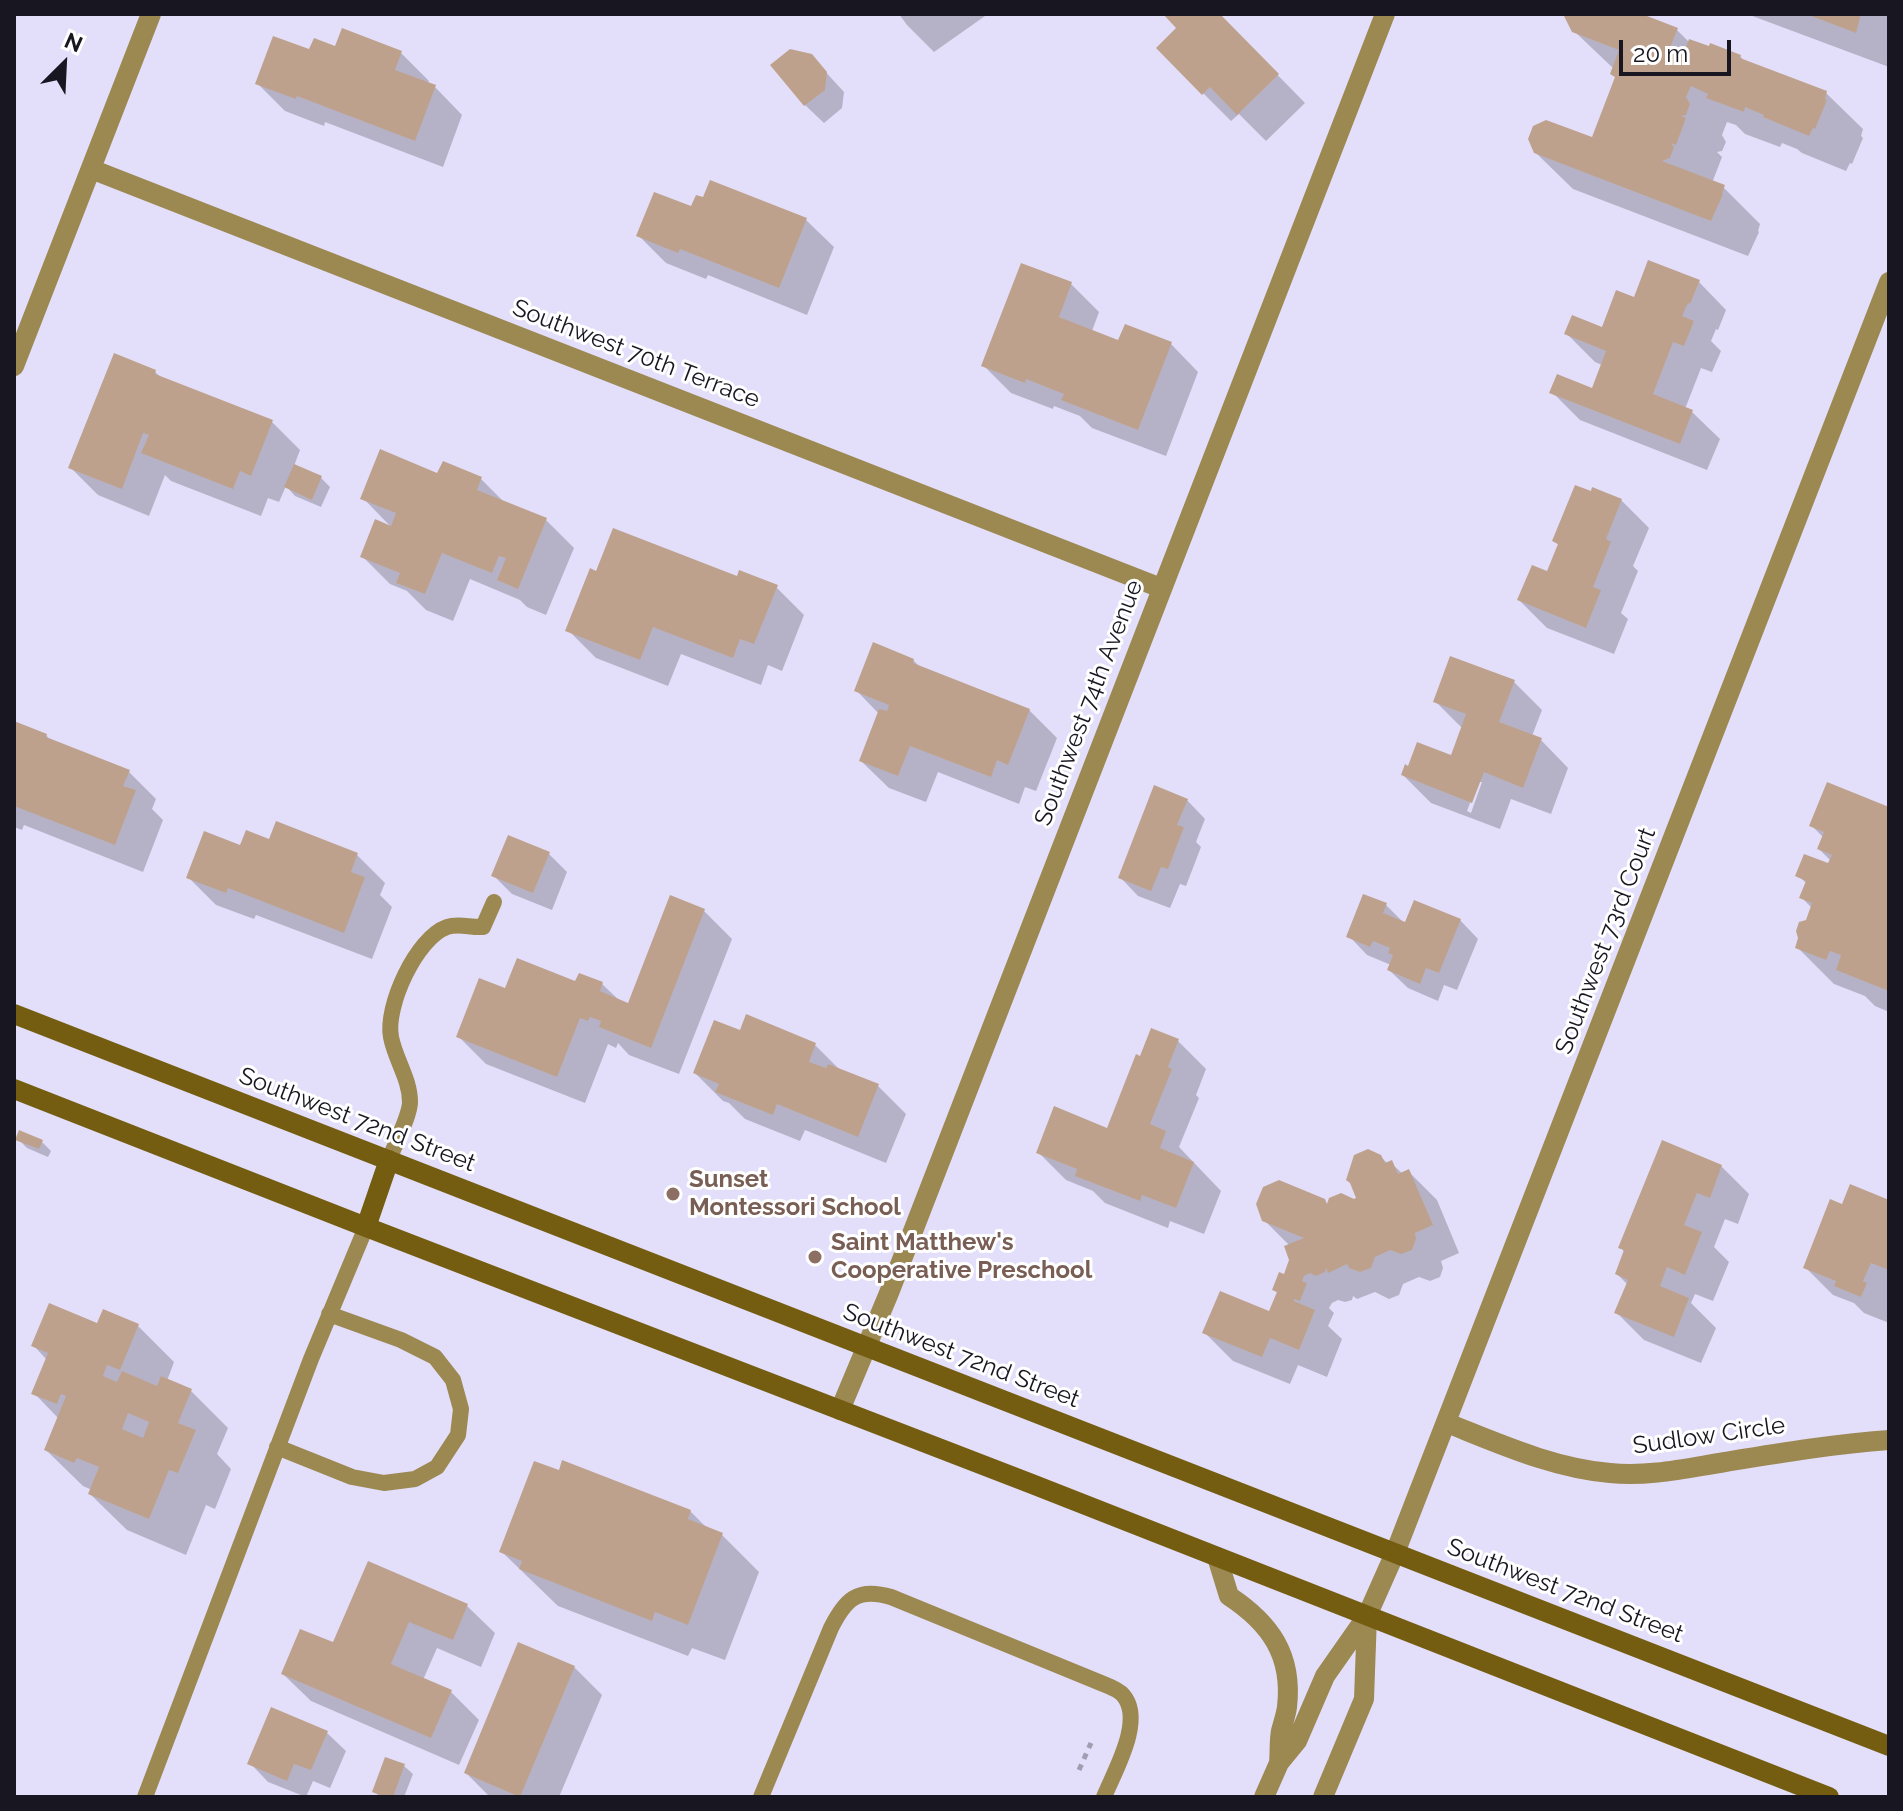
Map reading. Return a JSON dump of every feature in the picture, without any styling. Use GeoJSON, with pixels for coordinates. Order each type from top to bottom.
{"type":"FeatureCollection","features":[{"type":"Feature","properties":{"kind":"main road","name":"Southwest 72nd Street"},"geometry":{"type":"LineString","coordinates":[[14,1014],[1889,1746]]}},
{"type":"Feature","properties":{"kind":"main road"},"geometry":{"type":"LineString","coordinates":[[14,1089],[1829,1797]]}},
{"type":"Feature","properties":{"kind":"main road"},"geometry":{"type":"LineString","coordinates":[[366,1227],[389,1160]]}},
{"type":"Feature","properties":{"kind":"street"},"geometry":{"type":"LineString","coordinates":[[14,366],[151,14]]}},
{"type":"Feature","properties":{"kind":"street","name":"Southwest 74th Avenue"},"geometry":{"type":"LineString","coordinates":[[840,1410],[906,1249],[1385,14]]}},
{"type":"Feature","properties":{"kind":"street","name":"Southwest 70th Terrace"},"geometry":{"type":"LineString","coordinates":[[91,169],[1161,588]]}},
{"type":"Feature","properties":{"kind":"street","name":"Southwest 73rd Court"},"geometry":{"type":"LineString","coordinates":[[1367,1616],[1447,1423],[1889,282]]}},
{"type":"Feature","properties":{"kind":"street","name":"Sudlow Circle"},"geometry":{"type":"LineString","coordinates":[[1447,1423],[1539,1458],[1611,1473],[1660,1473],[1827,1446],[1889,1440]]}},
{"type":"Feature","properties":{"kind":"street"},"geometry":{"type":"LineString","coordinates":[[1217,1557],[1229,1596],[1268,1628],[1283,1660],[1289,1691],[1280,1734],[1279,1763]]}},
{"type":"Feature","properties":{"kind":"street"},"geometry":{"type":"LineString","coordinates":[[1264,1797],[1279,1763],[1297,1741],[1325,1676],[1367,1616]]}},
{"type":"Feature","properties":{"kind":"street"},"geometry":{"type":"LineString","coordinates":[[1323,1797],[1364,1699],[1367,1616]]}},
{"type":"Feature","properties":{"kind":"lane"},"geometry":{"type":"LineString","coordinates":[[389,1160],[410,1103],[407,1082],[390,1035],[391,1011],[411,963],[429,938],[445,928],[459,925],[483,927],[494,902]]}},
{"type":"Feature","properties":{"kind":"lane"},"geometry":{"type":"LineString","coordinates":[[145,1797],[277,1447],[366,1227]]}},
{"type":"Feature","properties":{"kind":"lane"},"geometry":{"type":"LineString","coordinates":[[277,1447],[352,1477],[384,1483],[415,1479],[437,1467],[458,1435],[461,1409],[453,1380],[435,1357],[401,1340],[329,1314]]}},
{"type":"Feature","properties":{"kind":"lane"},"geometry":{"type":"LineString","coordinates":[[761,1797],[841,1607],[853,1598],[874,1593],[1101,1683],[1123,1695],[1130,1710],[1130,1732],[1104,1797]]}},
{"type":"Feature","properties":{"kind":"path"},"geometry":{"type":"LineString","coordinates":[[1079,1770],[1091,1743]]}},
{"type":"Feature","properties":{"kind":"building"},"geometry":{"type":"Polygon","coordinates":[[[1163,14],[1220,14],[1279,74],[1237,115],[1210,87],[1202,95],[1156,48],[1176,28],[1163,14]]]}},
{"type":"Feature","properties":{"kind":"building"},"geometry":{"type":"Polygon","coordinates":[[[1565,14],[1642,14],[1678,28],[1669,50],[1683,55],[1689,39],[1709,46],[1710,43],[1741,55],[1740,58],[1827,91],[1827,100],[1809,136],[1745,107],[1744,112],[1706,98],[1708,94],[1691,86],[1686,97],[1690,104],[1686,115],[1681,116],[1686,118],[1676,145],[1671,143],[1674,147],[1670,158],[1662,161],[1725,185],[1711,221],[1534,153],[1528,139],[1533,126],[1546,120],[1592,137],[1615,77],[1610,74],[1619,50],[1572,32],[1565,14]]]}},
{"type":"Feature","properties":{"kind":"building"},"geometry":{"type":"Polygon","coordinates":[[[1806,14],[1861,14],[1856,33],[1806,14]]]}},
{"type":"Feature","properties":{"kind":"building"},"geometry":{"type":"Polygon","coordinates":[[[342,28],[402,51],[395,70],[436,85],[415,141],[297,96],[296,99],[255,84],[273,36],[309,49],[314,38],[335,46],[342,28]]]}},
{"type":"Feature","properties":{"kind":"building"},"geometry":{"type":"Polygon","coordinates":[[[790,49],[812,54],[827,72],[825,90],[804,106],[770,65],[790,49]]]}},
{"type":"Feature","properties":{"kind":"building"},"geometry":{"type":"Polygon","coordinates":[[[710,180],[807,218],[779,288],[680,249],[678,253],[636,236],[654,192],[691,206],[696,195],[703,197],[710,180]]]}},
{"type":"Feature","properties":{"kind":"building"},"geometry":{"type":"Polygon","coordinates":[[[1648,260],[1700,280],[1682,316],[1694,321],[1684,346],[1673,342],[1653,394],[1693,410],[1680,444],[1549,393],[1557,374],[1592,388],[1606,351],[1564,334],[1572,315],[1602,327],[1616,290],[1634,297],[1648,260]]]}},
{"type":"Feature","properties":{"kind":"building"},"geometry":{"type":"Polygon","coordinates":[[[1021,263],[1072,282],[1059,317],[1118,340],[1125,324],[1172,342],[1138,430],[1061,400],[1064,394],[981,366],[1021,263]]]}},
{"type":"Feature","properties":{"kind":"building"},"geometry":{"type":"Polygon","coordinates":[[[114,353],[156,370],[155,374],[273,420],[251,476],[240,471],[233,489],[141,453],[149,435],[143,433],[122,489],[68,468],[114,353]]]}},
{"type":"Feature","properties":{"kind":"building"},"geometry":{"type":"Polygon","coordinates":[[[380,449],[437,473],[443,461],[482,477],[477,490],[547,518],[518,589],[497,580],[506,558],[499,556],[492,573],[442,553],[425,594],[396,583],[400,573],[360,557],[375,519],[391,526],[396,513],[360,499],[380,449]]]}},
{"type":"Feature","properties":{"kind":"building"},"geometry":{"type":"Polygon","coordinates":[[[294,464],[322,476],[312,500],[284,487],[294,464]]]}},
{"type":"Feature","properties":{"kind":"building"},"geometry":{"type":"Polygon","coordinates":[[[1575,485],[1591,491],[1592,487],[1622,499],[1606,539],[1611,542],[1593,587],[1601,590],[1586,628],[1517,600],[1532,565],[1547,571],[1558,544],[1552,541],[1575,485]]]}},
{"type":"Feature","properties":{"kind":"building"},"geometry":{"type":"Polygon","coordinates":[[[613,528],[737,576],[739,570],[778,585],[754,644],[740,639],[733,658],[653,627],[640,660],[565,631],[590,568],[596,571],[613,528]]]}},
{"type":"Feature","properties":{"kind":"building"},"geometry":{"type":"Polygon","coordinates":[[[873,642],[914,659],[913,663],[1030,709],[1008,765],[997,760],[991,777],[910,746],[898,776],[859,761],[879,709],[887,711],[889,705],[854,691],[873,642]]]}},
{"type":"Feature","properties":{"kind":"building"},"geometry":{"type":"Polygon","coordinates":[[[1450,656],[1515,680],[1499,722],[1542,738],[1523,788],[1484,772],[1472,803],[1401,775],[1417,742],[1451,755],[1466,714],[1433,702],[1450,656]]]}},
{"type":"Feature","properties":{"kind":"building"},"geometry":{"type":"Polygon","coordinates":[[[14,721],[130,770],[123,786],[136,790],[115,845],[14,806],[14,721]]]}},
{"type":"Feature","properties":{"kind":"building"},"geometry":{"type":"Polygon","coordinates":[[[1827,782],[1889,807],[1889,991],[1836,970],[1841,955],[1830,951],[1826,960],[1795,948],[1799,922],[1806,920],[1812,903],[1799,898],[1806,881],[1795,876],[1804,854],[1828,863],[1832,855],[1817,849],[1824,832],[1809,826],[1827,782]]]}},
{"type":"Feature","properties":{"kind":"building"},"geometry":{"type":"Polygon","coordinates":[[[1154,785],[1188,799],[1177,825],[1184,827],[1168,869],[1161,867],[1151,891],[1118,878],[1154,785]]]}},
{"type":"Feature","properties":{"kind":"building"},"geometry":{"type":"Polygon","coordinates":[[[276,821],[358,853],[351,872],[365,877],[344,933],[228,888],[226,893],[186,878],[204,831],[240,845],[246,830],[269,839],[276,821]]]}},
{"type":"Feature","properties":{"kind":"building"},"geometry":{"type":"Polygon","coordinates":[[[508,835],[550,852],[533,893],[491,876],[508,835]]]}},
{"type":"Feature","properties":{"kind":"building"},"geometry":{"type":"Polygon","coordinates":[[[1363,894],[1387,903],[1383,913],[1405,922],[1414,900],[1461,919],[1439,973],[1426,968],[1420,984],[1387,970],[1393,955],[1388,953],[1390,948],[1373,941],[1370,947],[1346,937],[1363,894]]]}},
{"type":"Feature","properties":{"kind":"building"},"geometry":{"type":"Polygon","coordinates":[[[670,895],[705,909],[651,1048],[599,1027],[601,1021],[590,1017],[588,1021],[580,1018],[557,1077],[456,1037],[479,978],[505,988],[517,958],[575,981],[579,973],[603,982],[600,991],[628,1003],[670,895]]]}},
{"type":"Feature","properties":{"kind":"building"},"geometry":{"type":"Polygon","coordinates":[[[746,1014],[816,1043],[809,1062],[826,1068],[828,1064],[879,1084],[858,1137],[777,1104],[773,1115],[715,1092],[719,1084],[693,1073],[714,1020],[740,1030],[746,1014]]]}},
{"type":"Feature","properties":{"kind":"building"},"geometry":{"type":"Polygon","coordinates":[[[1151,1028],[1179,1039],[1168,1067],[1172,1069],[1150,1124],[1166,1131],[1160,1148],[1194,1162],[1176,1208],[1142,1195],[1140,1201],[1075,1176],[1077,1169],[1036,1153],[1054,1106],[1107,1128],[1136,1054],[1140,1056],[1151,1028]]]}},
{"type":"Feature","properties":{"kind":"building"},"geometry":{"type":"Polygon","coordinates":[[[19,1130],[43,1140],[39,1149],[15,1140],[19,1130]]]}},
{"type":"Feature","properties":{"kind":"building"},"geometry":{"type":"Polygon","coordinates":[[[1662,1140],[1722,1165],[1710,1198],[1697,1193],[1684,1225],[1702,1232],[1685,1275],[1667,1267],[1660,1286],[1689,1298],[1674,1337],[1614,1313],[1628,1280],[1615,1274],[1624,1250],[1618,1248],[1662,1140]]]}},
{"type":"Feature","properties":{"kind":"building"},"geometry":{"type":"Polygon","coordinates":[[[1368,1149],[1381,1155],[1385,1163],[1392,1160],[1398,1174],[1409,1169],[1433,1225],[1415,1233],[1412,1250],[1401,1254],[1390,1250],[1375,1257],[1371,1268],[1360,1272],[1347,1264],[1328,1273],[1326,1268],[1325,1272],[1316,1276],[1310,1273],[1304,1276],[1302,1281],[1307,1283],[1300,1301],[1294,1301],[1315,1310],[1299,1350],[1270,1338],[1262,1357],[1202,1333],[1220,1291],[1269,1311],[1277,1292],[1272,1290],[1279,1272],[1284,1274],[1289,1260],[1284,1246],[1304,1238],[1262,1221],[1256,1204],[1263,1187],[1279,1180],[1325,1199],[1327,1204],[1329,1198],[1341,1193],[1354,1199],[1350,1183],[1346,1180],[1354,1155],[1368,1149]]]}},
{"type":"Feature","properties":{"kind":"building"},"geometry":{"type":"Polygon","coordinates":[[[1850,1184],[1889,1200],[1889,1270],[1871,1263],[1863,1281],[1867,1283],[1861,1297],[1834,1286],[1836,1281],[1803,1268],[1830,1199],[1842,1204],[1850,1184]]]}},
{"type":"Feature","properties":{"kind":"building"},"geometry":{"type":"Polygon","coordinates":[[[49,1303],[97,1323],[103,1309],[139,1324],[120,1370],[107,1365],[103,1376],[117,1382],[122,1371],[157,1386],[161,1376],[192,1389],[178,1423],[196,1430],[178,1473],[169,1470],[149,1519],[88,1494],[99,1467],[77,1458],[74,1463],[44,1450],[66,1396],[61,1394],[57,1404],[31,1394],[48,1353],[31,1346],[49,1303]],[[128,1413],[122,1429],[143,1438],[149,1422],[128,1413]]]}},
{"type":"Feature","properties":{"kind":"building"},"geometry":{"type":"Polygon","coordinates":[[[562,1460],[691,1510],[688,1519],[723,1533],[688,1625],[655,1612],[652,1621],[519,1569],[522,1561],[499,1552],[534,1461],[559,1470],[562,1460]]]}},
{"type":"Feature","properties":{"kind":"building"},"geometry":{"type":"Polygon","coordinates":[[[368,1561],[468,1604],[453,1640],[409,1622],[391,1664],[452,1690],[431,1738],[281,1674],[300,1629],[333,1642],[368,1561]]]}},
{"type":"Feature","properties":{"kind":"building"},"geometry":{"type":"Polygon","coordinates":[[[518,1642],[575,1666],[520,1797],[464,1773],[518,1642]]]}},
{"type":"Feature","properties":{"kind":"building"},"geometry":{"type":"Polygon","coordinates":[[[271,1707],[328,1731],[311,1770],[294,1764],[287,1781],[247,1764],[271,1707]]]}},
{"type":"Feature","properties":{"kind":"building"},"geometry":{"type":"Polygon","coordinates":[[[385,1757],[405,1764],[393,1797],[372,1792],[385,1757]]]}},
{"type":"Feature","properties":{"kind":"place","name":"Sunset Montessori School"},"geometry":{"type":"Point","coordinates":[673,1194]}},
{"type":"Feature","properties":{"kind":"place","name":"Saint Matthew's Cooperative Preschool"},"geometry":{"type":"Point","coordinates":[815,1257]}}]}
